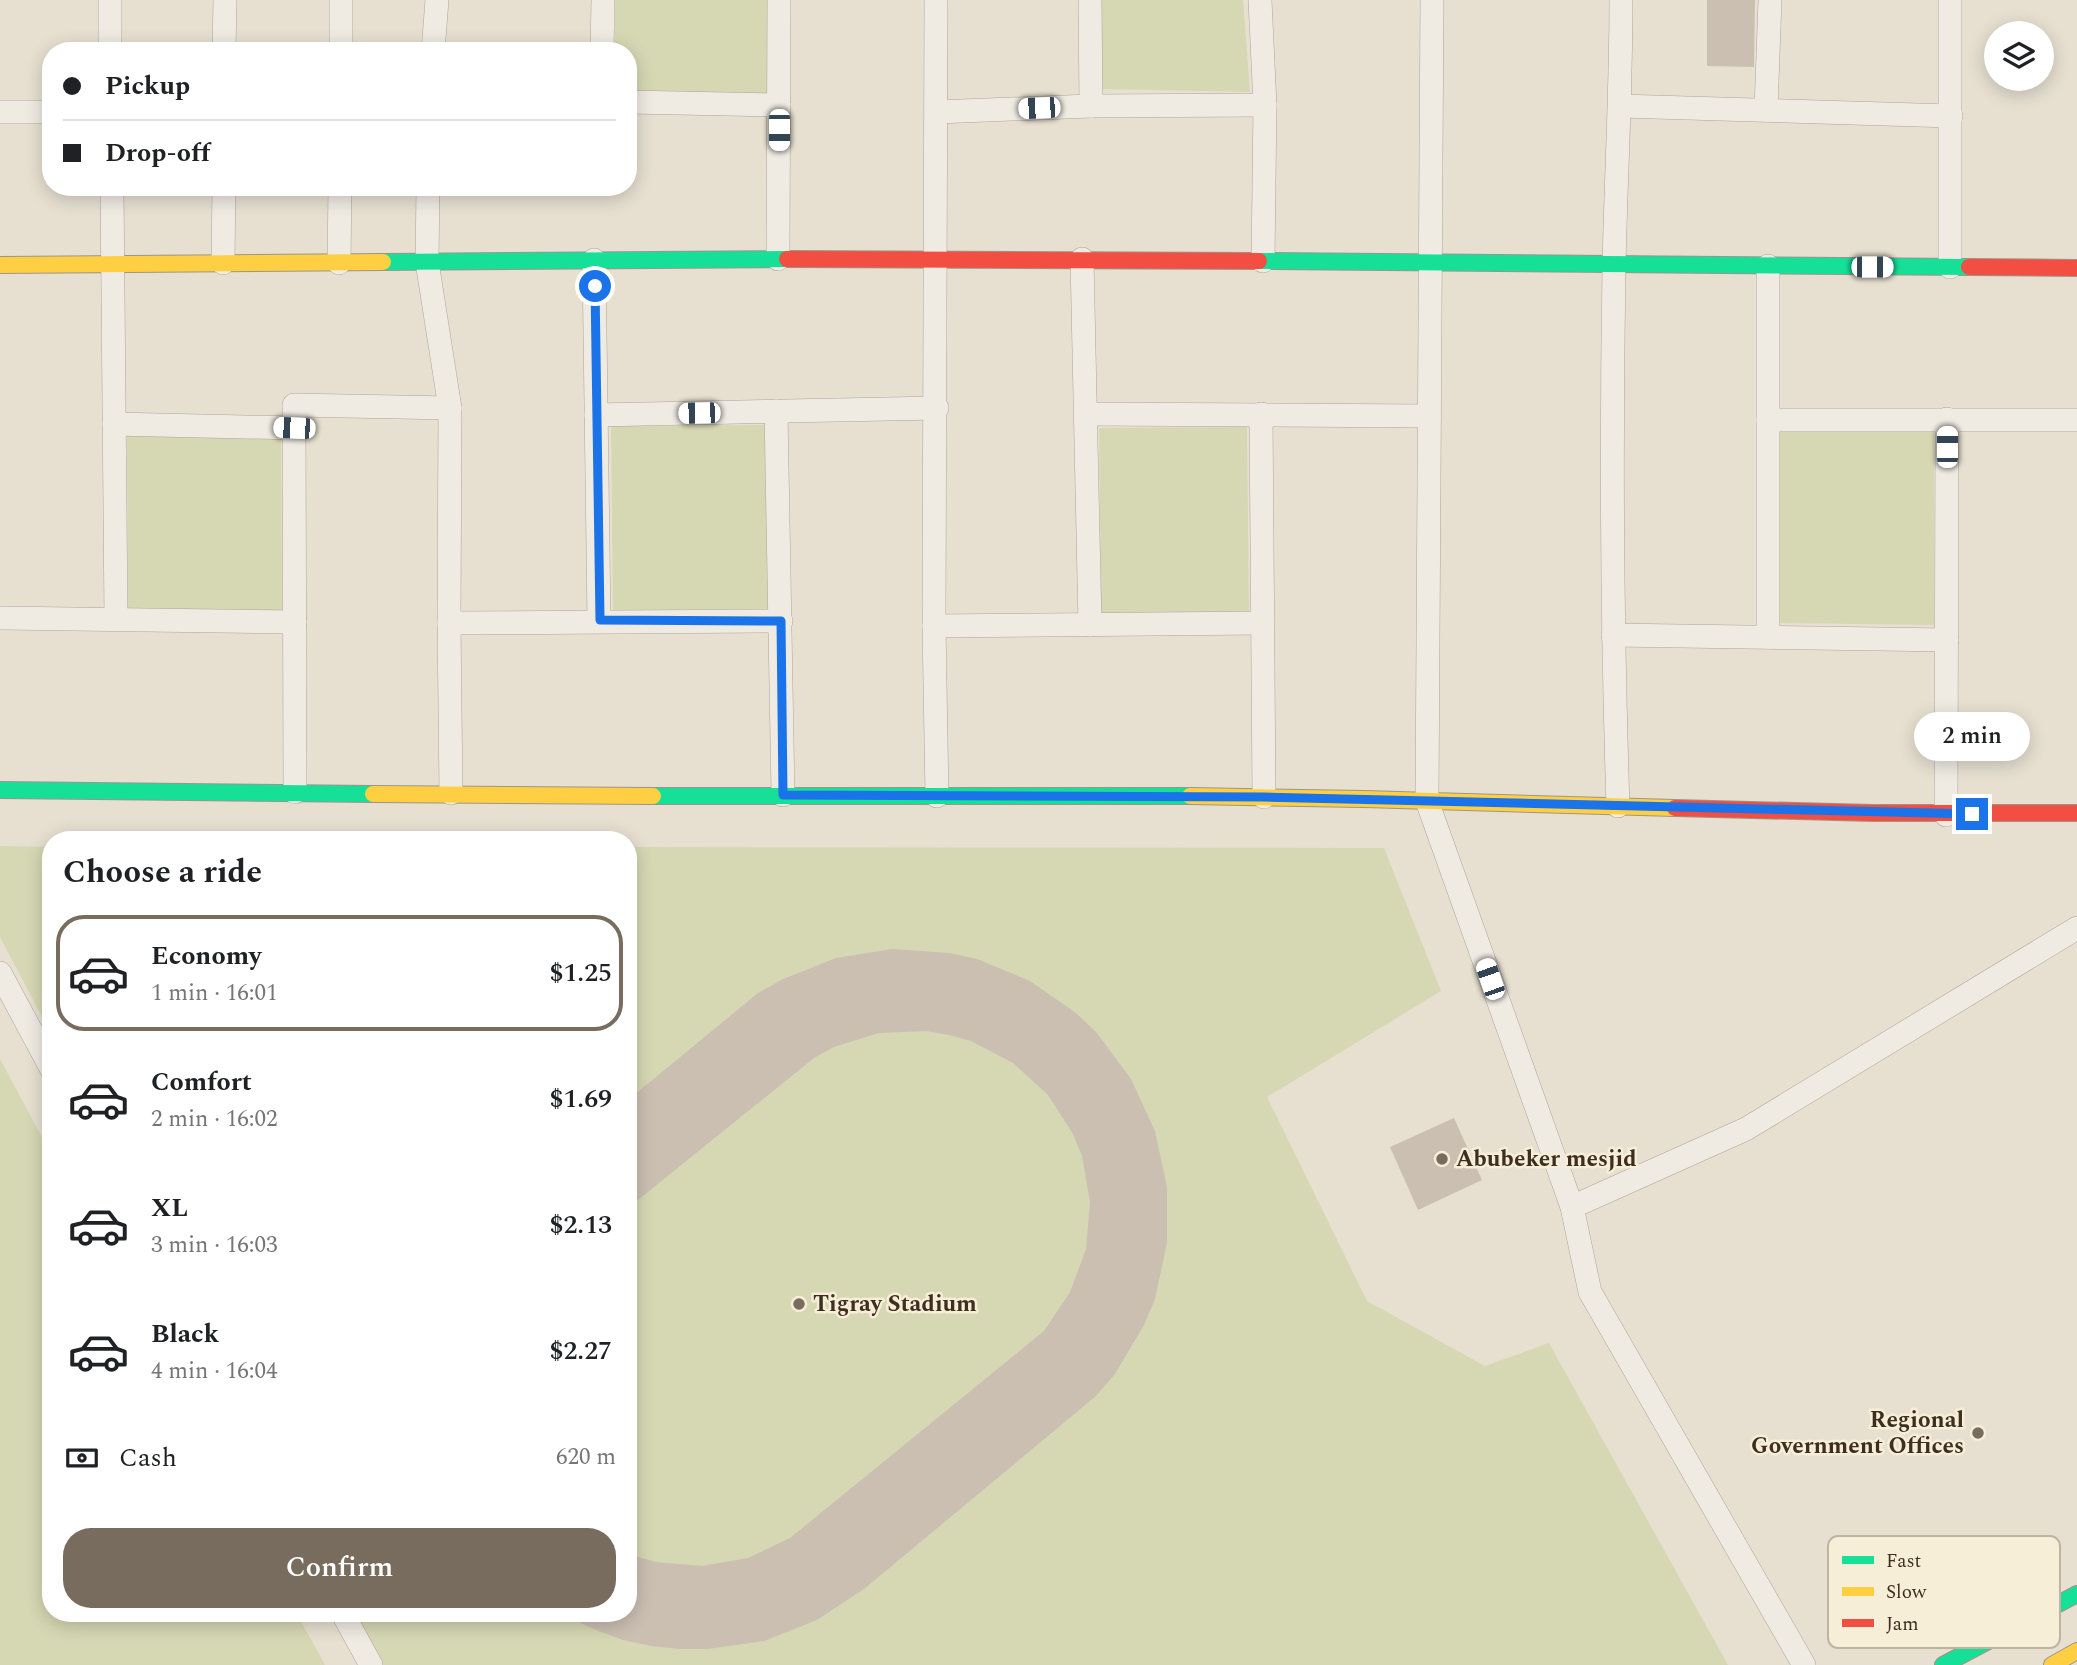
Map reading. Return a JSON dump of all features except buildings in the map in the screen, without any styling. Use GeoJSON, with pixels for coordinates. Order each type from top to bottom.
{"type":"FeatureCollection","features":[{"type":"Feature","properties":{"kind":"street"},"geometry":{"type":"LineString","coordinates":[[110,0],[110,42]]}},
{"type":"Feature","properties":{"kind":"street"},"geometry":{"type":"LineString","coordinates":[[224,42],[225,0]]}},
{"type":"Feature","properties":{"kind":"street"},"geometry":{"type":"LineString","coordinates":[[341,0],[341,42]]}},
{"type":"Feature","properties":{"kind":"street"},"geometry":{"type":"LineString","coordinates":[[434,42],[437,0]]}},
{"type":"Feature","properties":{"kind":"street"},"geometry":{"type":"LineString","coordinates":[[602,42],[603,0]]}},
{"type":"Feature","properties":{"kind":"street"},"geometry":{"type":"LineString","coordinates":[[778,258],[779,0]]}},
{"type":"Feature","properties":{"kind":"street"},"geometry":{"type":"LineString","coordinates":[[936,0],[937,408],[934,626],[937,796]]}},
{"type":"Feature","properties":{"kind":"street"},"geometry":{"type":"LineString","coordinates":[[1090,0],[1091,106]]}},
{"type":"Feature","properties":{"kind":"street"},"geometry":{"type":"LineString","coordinates":[[1260,0],[1265,105],[1263,261]]}},
{"type":"Feature","properties":{"kind":"street"},"geometry":{"type":"LineString","coordinates":[[1432,0],[1427,801],[1572,1207],[1590,1292],[1804,1665]]}},
{"type":"Feature","properties":{"kind":"street"},"geometry":{"type":"LineString","coordinates":[[1618,806],[1613,635],[1614,265],[1621,0]]}},
{"type":"Feature","properties":{"kind":"street"},"geometry":{"type":"LineString","coordinates":[[1766,110],[1770,0]]}},
{"type":"Feature","properties":{"kind":"street"},"geometry":{"type":"LineString","coordinates":[[1950,0],[1950,267]]}},
{"type":"Feature","properties":{"kind":"street"},"geometry":{"type":"LineString","coordinates":[[637,102],[779,105]]}},
{"type":"Feature","properties":{"kind":"street"},"geometry":{"type":"LineString","coordinates":[[937,112],[1091,106],[1265,105]]}},
{"type":"Feature","properties":{"kind":"street"},"geometry":{"type":"LineString","coordinates":[[1620,106],[1951,116]]}},
{"type":"Feature","properties":{"kind":"street"},"geometry":{"type":"LineString","coordinates":[[0,112],[42,112]]}},
{"type":"Feature","properties":{"kind":"street"},"geometry":{"type":"LineString","coordinates":[[111,196],[116,618]]}},
{"type":"Feature","properties":{"kind":"street"},"geometry":{"type":"LineString","coordinates":[[223,263],[224,196]]}},
{"type":"Feature","properties":{"kind":"street"},"geometry":{"type":"LineString","coordinates":[[339,262],[340,196]]}},
{"type":"Feature","properties":{"kind":"street"},"geometry":{"type":"LineString","coordinates":[[428,196],[427,262],[450,408],[449,622],[452,793]]}},
{"type":"Feature","properties":{"kind":"street"},"geometry":{"type":"LineString","coordinates":[[1082,258],[1090,625]]}},
{"type":"Feature","properties":{"kind":"street"},"geometry":{"type":"LineString","coordinates":[[0,265],[1082,258],[2077,268]]}},
{"type":"Feature","properties":{"kind":"street"},"geometry":{"type":"LineString","coordinates":[[594,260],[600,620]]}},
{"type":"Feature","properties":{"kind":"street"},"geometry":{"type":"LineString","coordinates":[[1768,266],[1768,637]]}},
{"type":"Feature","properties":{"kind":"street"},"geometry":{"type":"LineString","coordinates":[[295,792],[294,405],[450,408]]}},
{"type":"Feature","properties":{"kind":"street"},"geometry":{"type":"LineString","coordinates":[[596,415],[937,408]]}},
{"type":"Feature","properties":{"kind":"street"},"geometry":{"type":"LineString","coordinates":[[776,411],[783,795]]}},
{"type":"Feature","properties":{"kind":"street"},"geometry":{"type":"LineString","coordinates":[[1086,414],[1429,416]]}},
{"type":"Feature","properties":{"kind":"street"},"geometry":{"type":"LineString","coordinates":[[1261,414],[1264,797]]}},
{"type":"Feature","properties":{"kind":"street"},"geometry":{"type":"LineString","coordinates":[[1946,815],[1947,419]]}},
{"type":"Feature","properties":{"kind":"street"},"geometry":{"type":"LineString","coordinates":[[1768,420],[2077,419]]}},
{"type":"Feature","properties":{"kind":"street"},"geometry":{"type":"LineString","coordinates":[[114,424],[294,428]]}},
{"type":"Feature","properties":{"kind":"street"},"geometry":{"type":"LineString","coordinates":[[0,618],[295,622]]}},
{"type":"Feature","properties":{"kind":"street"},"geometry":{"type":"LineString","coordinates":[[449,622],[781,621]]}},
{"type":"Feature","properties":{"kind":"street"},"geometry":{"type":"LineString","coordinates":[[934,626],[1262,624]]}},
{"type":"Feature","properties":{"kind":"street"},"geometry":{"type":"LineString","coordinates":[[1613,635],[1947,640]]}},
{"type":"Feature","properties":{"kind":"street"},"geometry":{"type":"LineString","coordinates":[[0,790],[589,796],[1264,797],[1946,815],[2077,813]]}},
{"type":"Feature","properties":{"kind":"street"},"geometry":{"type":"LineString","coordinates":[[1572,1207],[1746,1129],[2077,928]]}},
{"type":"Feature","properties":{"kind":"street"},"geometry":{"type":"LineString","coordinates":[[0,973],[42,1051]]}},
{"type":"Feature","properties":{"kind":"street"},"geometry":{"type":"LineString","coordinates":[[2060,1603],[2077,1594]]}},
{"type":"Feature","properties":{"kind":"street"},"geometry":{"type":"LineString","coordinates":[[348,1622],[371,1665]]}},
{"type":"Feature","properties":{"kind":"street"},"geometry":{"type":"LineString","coordinates":[[1943,1665],[1975,1648]]}},
{"type":"Feature","properties":{"kind":"street"},"geometry":{"type":"LineString","coordinates":[[2052,1665],[2077,1651]]}},
{"type":"Feature","properties":{"kind":"green space"},"geometry":{"type":"Polygon","coordinates":[[[615,0],[768,0],[768,95],[637,94],[637,42],[615,42],[615,0]]]}},
{"type":"Feature","properties":{"kind":"green space"},"geometry":{"type":"Polygon","coordinates":[[[1102,0],[1243,0],[1250,92],[1102,89],[1102,0]]]}},
{"type":"Feature","properties":{"kind":"green space"},"geometry":{"type":"Polygon","coordinates":[[[767,425],[769,609],[613,610],[611,426],[767,425]]]}},
{"type":"Feature","properties":{"kind":"green space"},"geometry":{"type":"Polygon","coordinates":[[[1247,427],[1249,612],[1101,613],[1099,428],[1247,427]]]}},
{"type":"Feature","properties":{"kind":"green space"},"geometry":{"type":"Polygon","coordinates":[[[1780,431],[1934,432],[1934,625],[1780,623],[1780,431]]]}},
{"type":"Feature","properties":{"kind":"green space"},"geometry":{"type":"Polygon","coordinates":[[[127,434],[281,434],[282,613],[128,612],[127,434]]]}},
{"type":"Feature","properties":{"kind":"green space"},"geometry":{"type":"Polygon","coordinates":[[[0,846],[42,847],[42,1017],[0,937],[0,846]]]}},
{"type":"Feature","properties":{"kind":"green space"},"geometry":{"type":"Polygon","coordinates":[[[637,847],[1384,848],[1441,991],[1267,1097],[1367,1301],[1485,1366],[1549,1343],[1728,1665],[382,1665],[359,1622],[637,1622],[637,847]]]}},
{"type":"Feature","properties":{"kind":"green space"},"geometry":{"type":"Polygon","coordinates":[[[0,1059],[42,1137],[42,1622],[301,1622],[325,1665],[0,1665],[0,1059]]]}},
{"type":"Feature","properties":{"kind":"traffic: fast"},"geometry":{"type":"LineString","coordinates":[[383,262],[787,259]]}},
{"type":"Feature","properties":{"kind":"traffic: fast"},"geometry":{"type":"LineString","coordinates":[[1259,261],[1969,267]]}},
{"type":"Feature","properties":{"kind":"traffic: fast"},"geometry":{"type":"LineString","coordinates":[[0,790],[373,794]]}},
{"type":"Feature","properties":{"kind":"traffic: fast"},"geometry":{"type":"LineString","coordinates":[[653,796],[1190,796]]}},
{"type":"Feature","properties":{"kind":"traffic: fast"},"geometry":{"type":"LineString","coordinates":[[2060,1603],[2077,1594]]}},
{"type":"Feature","properties":{"kind":"traffic: fast"},"geometry":{"type":"LineString","coordinates":[[1943,1665],[1975,1648]]}},
{"type":"Feature","properties":{"kind":"traffic: slow"},"geometry":{"type":"LineString","coordinates":[[0,265],[383,262]]}},
{"type":"Feature","properties":{"kind":"traffic: slow"},"geometry":{"type":"LineString","coordinates":[[373,794],[653,796]]}},
{"type":"Feature","properties":{"kind":"traffic: slow"},"geometry":{"type":"LineString","coordinates":[[1190,796],[1675,808]]}},
{"type":"Feature","properties":{"kind":"traffic: slow"},"geometry":{"type":"LineString","coordinates":[[2052,1665],[2077,1651]]}},
{"type":"Feature","properties":{"kind":"traffic: jam"},"geometry":{"type":"LineString","coordinates":[[787,259],[1259,261]]}},
{"type":"Feature","properties":{"kind":"traffic: jam"},"geometry":{"type":"LineString","coordinates":[[1969,267],[2077,268]]}},
{"type":"Feature","properties":{"kind":"traffic: jam"},"geometry":{"type":"LineString","coordinates":[[1675,808],[1873,813],[2077,813]]}},
{"type":"Feature","properties":{"kind":"place","name":"Abubeker mesjid"},"geometry":{"type":"Point","coordinates":[1442,1159]}},
{"type":"Feature","properties":{"kind":"place","name":"Tigray Stadium"},"geometry":{"type":"Point","coordinates":[799,1304]}},
{"type":"Feature","properties":{"kind":"place","name":"Regional Government Offices"},"geometry":{"type":"Point","coordinates":[1978,1433]}},
{"type":"Feature","properties":{"kind":"route"},"geometry":{"type":"LineString","coordinates":[[595,286],[600,620],[781,621],[783,795],[1264,797],[1972,814]]}}]}
